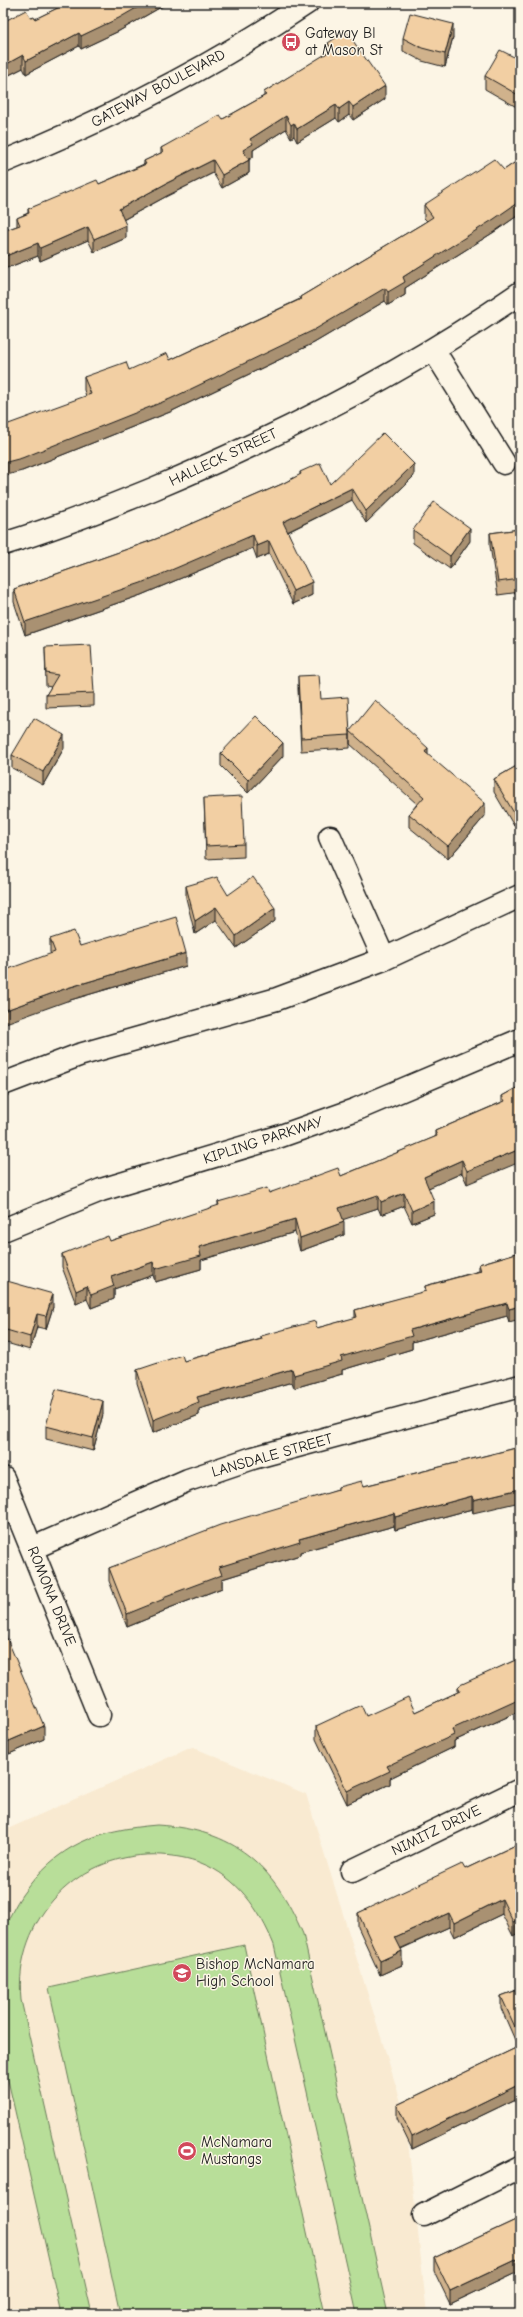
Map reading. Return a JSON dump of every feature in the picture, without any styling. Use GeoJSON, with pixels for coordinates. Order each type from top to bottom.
{"type":"FeatureCollection","features":[{"type":"Feature","properties":{"kind":"street","name":"GATEWAY BOULEVARD"},"geometry":{"type":"LineString","coordinates":[[3,162],[58,140],[120,111],[201,67],[307,3]]}},
{"type":"Feature","properties":{"kind":"street","name":"HALLECK STREET"},"geometry":{"type":"LineString","coordinates":[[3,544],[101,510],[242,450],[433,349],[520,293]]}},
{"type":"Feature","properties":{"kind":"street"},"geometry":{"type":"LineString","coordinates":[[433,349],[504,463]]}},
{"type":"Feature","properties":{"kind":"street"},"geometry":{"type":"LineString","coordinates":[[330,837],[384,959]]}},
{"type":"Feature","properties":{"kind":"street"},"geometry":{"type":"LineString","coordinates":[[3,1084],[79,1055],[277,999],[384,959],[520,896]]}},
{"type":"Feature","properties":{"kind":"street","name":"KIPLING PARKWAY"},"geometry":{"type":"LineString","coordinates":[[3,1230],[101,1190],[278,1137],[357,1109],[520,1040]]}},
{"type":"Feature","properties":{"kind":"street","name":"LANSDALE STREET"},"geometry":{"type":"LineString","coordinates":[[33,1548],[188,1480],[253,1458],[520,1386]]}},
{"type":"Feature","properties":{"kind":"street","name":"ROMONA DRIVE"},"geometry":{"type":"LineString","coordinates":[[3,1478],[33,1548],[99,1715]]}},
{"type":"Feature","properties":{"kind":"street","name":"NIMITZ DRIVE"},"geometry":{"type":"LineString","coordinates":[[352,1871],[520,1790]]}},
{"type":"Feature","properties":{"kind":"street"},"geometry":{"type":"LineString","coordinates":[[424,2215],[520,2167]]}},
{"type":"Feature","properties":{"kind":"shaded area","name":"Bishop McNamara High School"},"geometry":{"type":"Polygon","coordinates":[[[192,1747],[306,1794],[405,2115],[427,2314],[3,2314],[3,1831],[192,1747]]]}},
{"type":"Feature","properties":{"kind":"green space"},"geometry":{"type":"Polygon","coordinates":[[[157,1825],[184,1828],[208,1834],[230,1843],[248,1855],[264,1870],[278,1888],[291,1909],[303,1934],[388,2314],[357,2314],[274,1945],[262,1919],[246,1896],[226,1877],[214,1869],[196,1861],[162,1855],[132,1856],[104,1864],[79,1877],[58,1895],[40,1917],[28,1942],[21,1970],[21,2000],[92,2314],[61,2314],[3,2058],[3,1924],[4,1927],[19,1899],[36,1878],[50,1863],[64,1852],[97,1836],[135,1827],[157,1825]]]}},
{"type":"Feature","properties":{"kind":"green space","name":"McNamara Mustangs"},"geometry":{"type":"Polygon","coordinates":[[[244,1945],[325,2314],[120,2314],[49,1988],[244,1945]]]}},
{"type":"Feature","properties":{"kind":"building"},"geometry":{"type":"Polygon","coordinates":[[[68,3],[145,3],[119,18],[81,36],[79,33],[26,61],[23,55],[3,66],[3,22],[26,10],[31,18],[34,17],[35,19],[68,3]]]}},
{"type":"Feature","properties":{"kind":"building"},"geometry":{"type":"Polygon","coordinates":[[[410,13],[453,24],[445,54],[422,48],[403,38],[410,13]]]}},
{"type":"Feature","properties":{"kind":"building"},"geometry":{"type":"Polygon","coordinates":[[[346,31],[385,86],[353,107],[349,102],[339,109],[336,105],[297,129],[294,123],[291,125],[286,116],[250,139],[253,144],[243,150],[249,160],[222,175],[213,160],[119,209],[126,225],[94,239],[88,227],[40,248],[38,243],[3,257],[3,231],[20,225],[17,218],[29,213],[28,209],[97,180],[99,184],[146,164],[144,161],[163,152],[161,148],[220,115],[223,119],[266,95],[264,92],[332,50],[328,43],[346,31]]]}},
{"type":"Feature","properties":{"kind":"building"},"geometry":{"type":"Polygon","coordinates":[[[500,50],[520,60],[520,96],[485,76],[500,50]]]}},
{"type":"Feature","properties":{"kind":"building"},"geometry":{"type":"Polygon","coordinates":[[[494,159],[504,170],[520,159],[520,201],[403,277],[405,282],[388,292],[385,288],[314,330],[170,399],[22,458],[3,463],[3,426],[91,394],[84,377],[126,362],[129,370],[167,353],[170,360],[301,299],[300,297],[433,217],[424,205],[494,159]]]}},
{"type":"Feature","properties":{"kind":"building"},"geometry":{"type":"Polygon","coordinates":[[[383,433],[414,464],[366,511],[352,488],[283,522],[312,582],[293,591],[269,541],[257,546],[253,535],[141,583],[25,622],[14,589],[156,539],[282,484],[301,474],[300,472],[320,463],[330,484],[383,433]]]}},
{"type":"Feature","properties":{"kind":"building"},"geometry":{"type":"Polygon","coordinates":[[[434,502],[470,528],[450,556],[413,530],[434,502]]]}},
{"type":"Feature","properties":{"kind":"building"},"geometry":{"type":"Polygon","coordinates":[[[520,529],[520,579],[498,582],[490,533],[520,529]]]}},
{"type":"Feature","properties":{"kind":"building"},"geometry":{"type":"Polygon","coordinates":[[[91,645],[94,693],[46,695],[58,675],[46,673],[45,647],[91,645]]]}},
{"type":"Feature","properties":{"kind":"building"},"geometry":{"type":"Polygon","coordinates":[[[319,675],[321,699],[348,697],[350,735],[301,738],[298,676],[319,675]]]}},
{"type":"Feature","properties":{"kind":"building"},"geometry":{"type":"Polygon","coordinates":[[[375,700],[428,748],[425,752],[485,803],[448,846],[409,814],[424,797],[350,731],[375,700]]]}},
{"type":"Feature","properties":{"kind":"building"},"geometry":{"type":"Polygon","coordinates":[[[256,716],[283,743],[248,780],[221,753],[256,716]]]}},
{"type":"Feature","properties":{"kind":"building"},"geometry":{"type":"Polygon","coordinates":[[[34,718],[64,735],[43,772],[12,755],[34,718]]]}},
{"type":"Feature","properties":{"kind":"building"},"geometry":{"type":"Polygon","coordinates":[[[520,764],[520,809],[514,813],[494,779],[520,764]]]}},
{"type":"Feature","properties":{"kind":"building"},"geometry":{"type":"Polygon","coordinates":[[[242,796],[244,844],[206,846],[204,798],[242,796]]]}},
{"type":"Feature","properties":{"kind":"building"},"geometry":{"type":"Polygon","coordinates":[[[217,877],[228,895],[253,877],[275,908],[236,936],[216,907],[195,921],[186,886],[217,877]]]}},
{"type":"Feature","properties":{"kind":"building"},"geometry":{"type":"Polygon","coordinates":[[[176,917],[186,953],[67,988],[3,1011],[3,971],[55,952],[50,939],[74,931],[80,946],[176,917]]]}},
{"type":"Feature","properties":{"kind":"building"},"geometry":{"type":"Polygon","coordinates":[[[520,1086],[520,1149],[467,1171],[462,1160],[424,1177],[434,1201],[412,1211],[404,1193],[381,1202],[378,1195],[339,1208],[344,1222],[300,1238],[295,1219],[199,1247],[201,1256],[155,1269],[153,1262],[111,1277],[114,1286],[91,1295],[87,1286],[76,1291],[62,1254],[108,1236],[110,1241],[219,1205],[218,1202],[267,1188],[269,1193],[338,1168],[341,1176],[437,1136],[435,1131],[505,1101],[502,1096],[520,1086]]]}},
{"type":"Feature","properties":{"kind":"building"},"geometry":{"type":"Polygon","coordinates":[[[520,1252],[520,1306],[509,1309],[507,1303],[410,1330],[412,1336],[341,1357],[342,1361],[294,1375],[292,1369],[197,1397],[199,1402],[153,1420],[137,1370],[182,1355],[184,1361],[262,1339],[261,1336],[315,1321],[317,1328],[357,1317],[355,1310],[426,1291],[425,1286],[481,1271],[479,1264],[520,1252]]]}},
{"type":"Feature","properties":{"kind":"building"},"geometry":{"type":"Polygon","coordinates":[[[7,1281],[53,1294],[46,1316],[37,1314],[30,1337],[3,1329],[3,1293],[7,1281]]]}},
{"type":"Feature","properties":{"kind":"building"},"geometry":{"type":"Polygon","coordinates":[[[56,1389],[103,1401],[93,1438],[46,1426],[56,1389]]]}},
{"type":"Feature","properties":{"kind":"building"},"geometry":{"type":"Polygon","coordinates":[[[520,1447],[520,1489],[473,1500],[472,1496],[395,1517],[394,1513],[299,1539],[300,1542],[219,1567],[222,1575],[163,1597],[164,1599],[127,1614],[109,1568],[220,1525],[338,1490],[338,1487],[362,1481],[364,1486],[520,1447]]]}},
{"type":"Feature","properties":{"kind":"building"},"geometry":{"type":"Polygon","coordinates":[[[3,1629],[44,1726],[9,1741],[3,1728],[3,1629]]]}},
{"type":"Feature","properties":{"kind":"building"},"geometry":{"type":"Polygon","coordinates":[[[520,1658],[520,1691],[516,1693],[518,1699],[452,1729],[454,1735],[387,1766],[390,1771],[347,1791],[316,1726],[361,1705],[366,1716],[408,1697],[415,1712],[460,1691],[458,1687],[460,1685],[520,1658]]]}},
{"type":"Feature","properties":{"kind":"building"},"geometry":{"type":"Polygon","coordinates":[[[520,1843],[520,1918],[513,1922],[502,1899],[454,1923],[449,1913],[395,1937],[402,1951],[380,1961],[358,1913],[462,1864],[465,1869],[520,1843]]]}},
{"type":"Feature","properties":{"kind":"building"},"geometry":{"type":"Polygon","coordinates":[[[520,1989],[520,2038],[501,1996],[520,1989]]]}},
{"type":"Feature","properties":{"kind":"building"},"geometry":{"type":"Polygon","coordinates":[[[520,2046],[520,2084],[412,2137],[397,2105],[520,2046]]]}},
{"type":"Feature","properties":{"kind":"building"},"geometry":{"type":"Polygon","coordinates":[[[520,2218],[520,2258],[450,2291],[434,2258],[520,2218]]]}},
{"type":"Feature","properties":{"kind":"place","name":"Gateway Bl at Mason St"},"geometry":{"type":"Point","coordinates":[291,42]}},
{"type":"Feature","properties":{"kind":"place","name":"Bishop McNamara High School"},"geometry":{"type":"Point","coordinates":[182,1973]}},
{"type":"Feature","properties":{"kind":"place","name":"McNamara Mustangs"},"geometry":{"type":"Point","coordinates":[187,2151]}}]}
